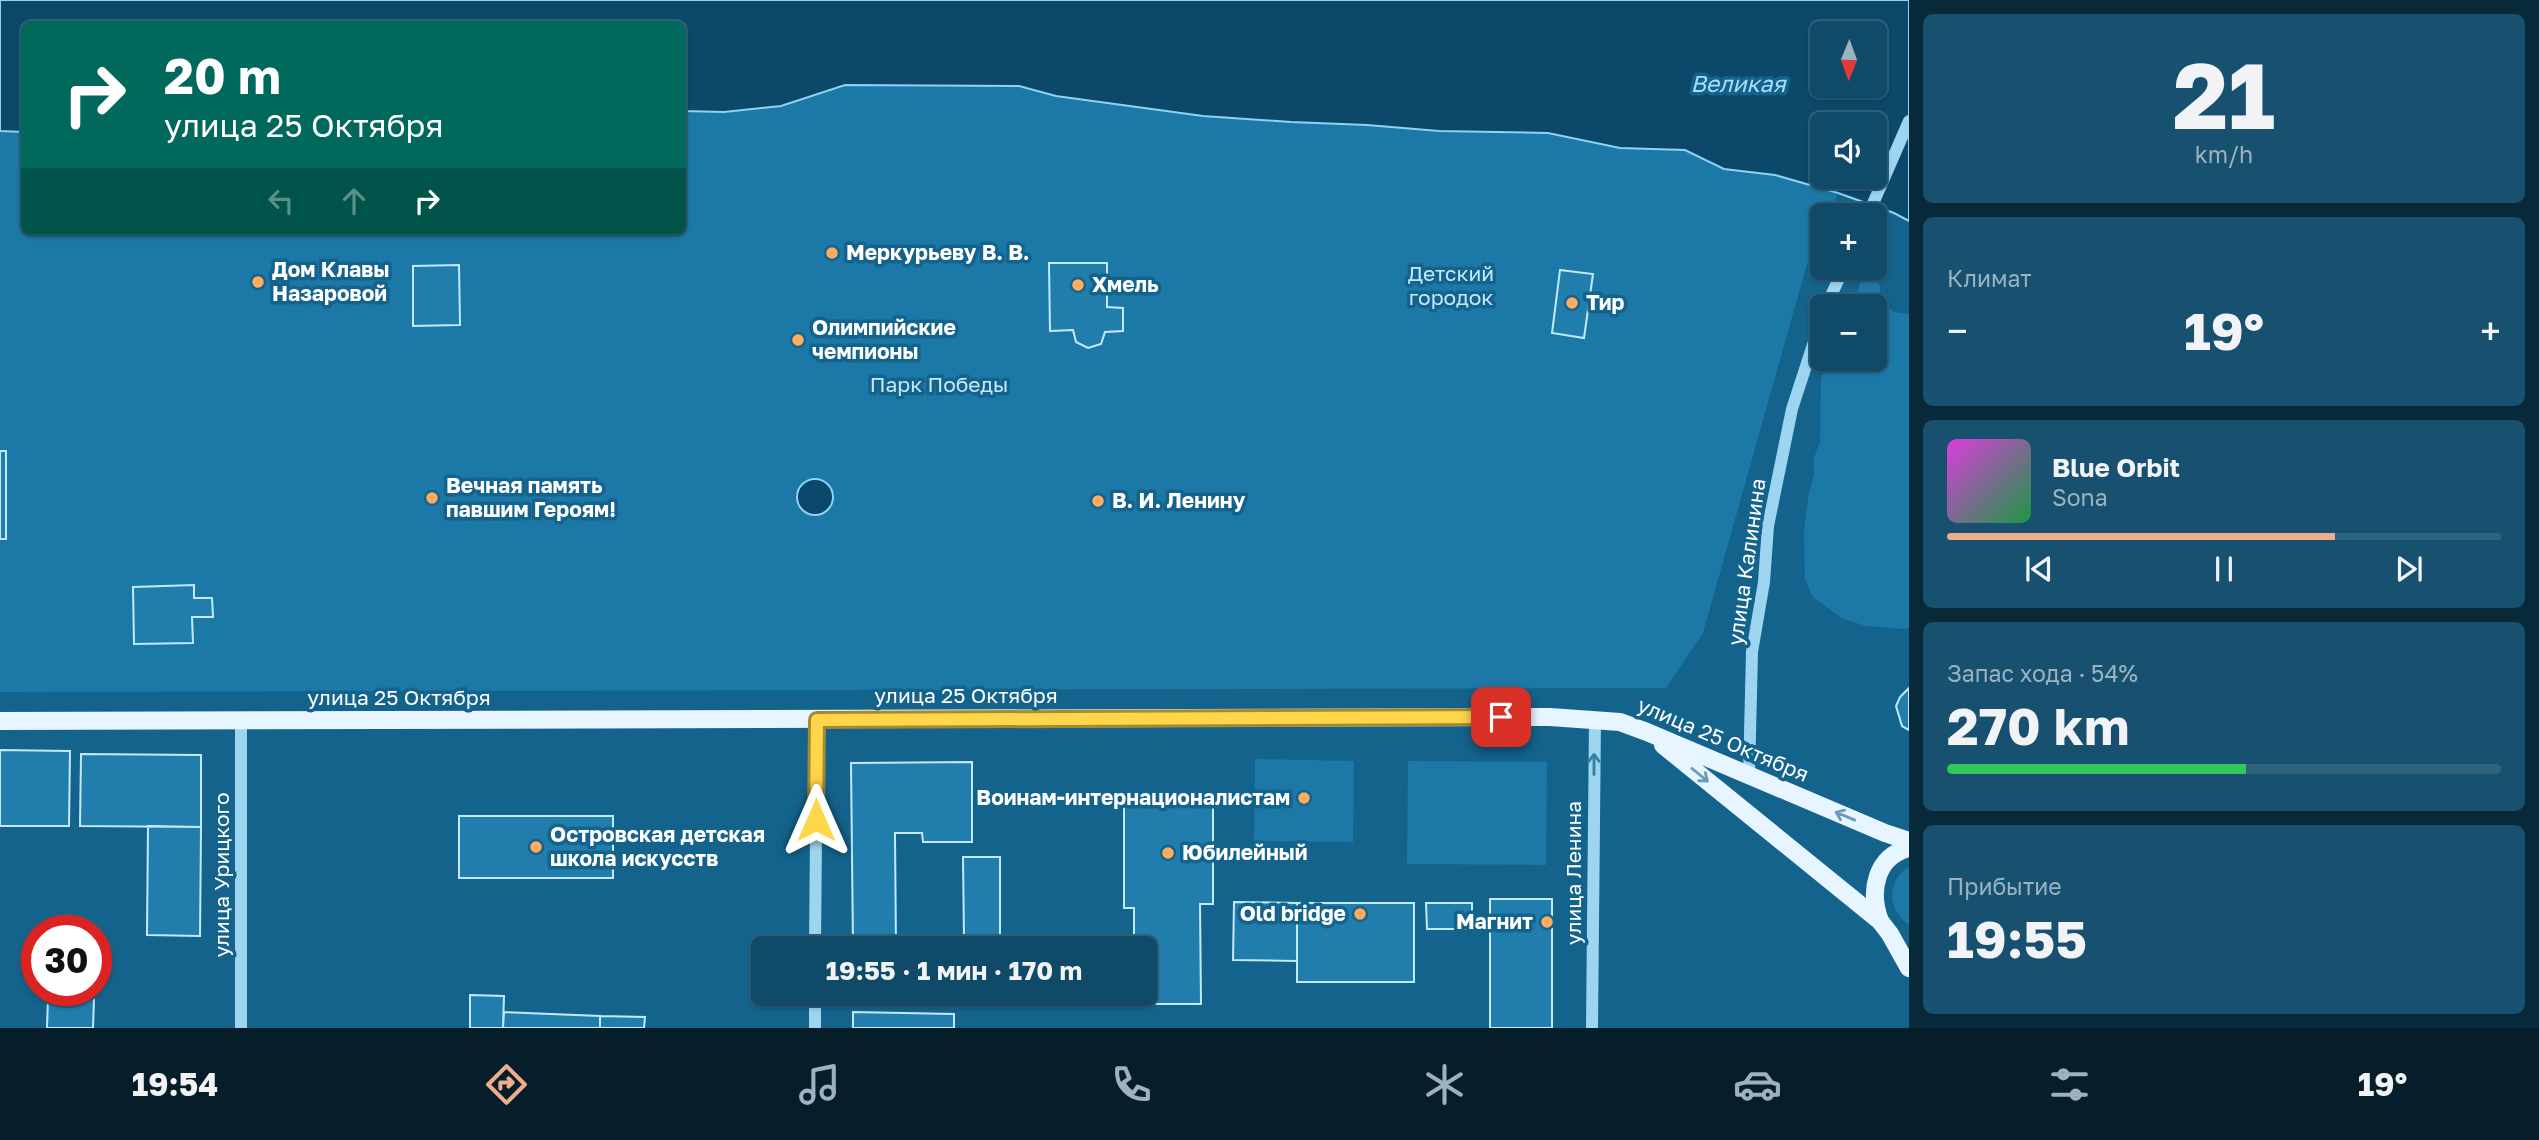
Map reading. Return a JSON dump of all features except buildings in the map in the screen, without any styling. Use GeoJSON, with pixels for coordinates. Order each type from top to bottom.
{"type":"FeatureCollection","features":[{"type":"Feature","properties":{"kind":"main road","name":"улица 25 Октября"},"geometry":{"type":"LineString","coordinates":[[0,721],[1595,719],[1620,722],[1647,732],[1909,841]]}},
{"type":"Feature","properties":{"kind":"main road"},"geometry":{"type":"LineString","coordinates":[[1647,732],[1909,944]]}},
{"type":"Feature","properties":{"kind":"main road"},"geometry":{"type":"LineString","coordinates":[[1909,848],[1889,858],[1879,872],[1874,888],[1874,905],[1909,968]]}},
{"type":"Feature","properties":{"kind":"street"},"geometry":{"type":"LineString","coordinates":[[1872,203],[1909,121]]}},
{"type":"Feature","properties":{"kind":"street","name":"улица Калинина"},"geometry":{"type":"LineString","coordinates":[[1749,775],[1752,652],[1764,582],[1768,526],[1792,410],[1810,354]]}},
{"type":"Feature","properties":{"kind":"street","name":"улица Ленина"},"geometry":{"type":"LineString","coordinates":[[1592,1028],[1595,719]]}},
{"type":"Feature","properties":{"kind":"street"},"geometry":{"type":"LineString","coordinates":[[816,936],[817,720]]}},
{"type":"Feature","properties":{"kind":"street","name":"улица Урицкого"},"geometry":{"type":"LineString","coordinates":[[241,1028],[242,722]]}},
{"type":"Feature","properties":{"kind":"street"},"geometry":{"type":"LineString","coordinates":[[815,1006],[815,1028]]}},
{"type":"Feature","properties":{"kind":"green space","name":"Парк Победы"},"geometry":{"type":"Polygon","coordinates":[[[845,85],[1019,86],[1056,96],[1203,116],[1439,131],[1548,133],[1620,148],[1685,150],[1724,169],[1775,175],[1810,185],[1810,189],[1838,193],[1833,203],[1810,203],[1810,257],[1703,633],[1666,688],[0,692],[0,132],[21,132],[21,235],[686,235],[686,111],[724,112],[781,106],[845,85]]]}},
{"type":"Feature","properties":{"kind":"green space"},"geometry":{"type":"Polygon","coordinates":[[[1876,280],[1880,286],[1880,294],[1857,294],[1860,283],[1876,280]]]}},
{"type":"Feature","properties":{"kind":"green space"},"geometry":{"type":"Polygon","coordinates":[[[1887,306],[1893,312],[1909,314],[1909,628],[1866,626],[1843,619],[1813,597],[1805,580],[1804,531],[1814,475],[1814,458],[1820,442],[1821,378],[1824,371],[1887,371],[1887,306]]]}},
{"type":"Feature","properties":{"kind":"green space"},"geometry":{"type":"Polygon","coordinates":[[[1255,759],[1354,761],[1353,842],[1254,841],[1255,759]]]}},
{"type":"Feature","properties":{"kind":"green space"},"geometry":{"type":"Polygon","coordinates":[[[1408,761],[1547,762],[1546,865],[1407,864],[1408,761]]]}},
{"type":"Feature","properties":{"kind":"green space"},"geometry":{"type":"Polygon","coordinates":[[[1909,867],[1909,925],[1897,912],[1892,896],[1896,880],[1909,867]]]}},
{"type":"Feature","properties":{"kind":"water","name":"Великая"},"geometry":{"type":"Polygon","coordinates":[[[0,0],[1909,0],[1909,221],[1887,210],[1887,203],[1866,203],[1824,189],[1887,189],[1887,112],[1810,112],[1810,185],[1775,175],[1724,169],[1685,150],[1620,148],[1548,133],[1439,131],[1203,116],[1056,96],[1019,86],[845,85],[781,106],[724,112],[686,111],[686,21],[21,21],[21,132],[0,131],[0,0]]]}},
{"type":"Feature","properties":{"kind":"water"},"geometry":{"type":"Polygon","coordinates":[[[815,479],[828,484],[833,497],[828,510],[815,515],[802,510],[797,497],[802,484],[815,479]]]}},
{"type":"Feature","properties":{"kind":"place","name":"Меркурьеву В. В."},"geometry":{"type":"Point","coordinates":[832,253]}},
{"type":"Feature","properties":{"kind":"place","name":"Дом Клавы Назаровой"},"geometry":{"type":"Point","coordinates":[258,282]}},
{"type":"Feature","properties":{"kind":"place","name":"Хмель"},"geometry":{"type":"Point","coordinates":[1078,285]}},
{"type":"Feature","properties":{"kind":"place","name":"Тир"},"geometry":{"type":"Point","coordinates":[1572,303]}},
{"type":"Feature","properties":{"kind":"place","name":"Олимпийские чемпионы"},"geometry":{"type":"Point","coordinates":[798,340]}},
{"type":"Feature","properties":{"kind":"place","name":"Вечная память павшим Героям!"},"geometry":{"type":"Point","coordinates":[432,498]}},
{"type":"Feature","properties":{"kind":"place","name":"В. И. Ленину"},"geometry":{"type":"Point","coordinates":[1098,501]}},
{"type":"Feature","properties":{"kind":"place","name":"Воинам-интернационалистам"},"geometry":{"type":"Point","coordinates":[1304,798]}},
{"type":"Feature","properties":{"kind":"place","name":"Островская детская школа искусств"},"geometry":{"type":"Point","coordinates":[536,847]}},
{"type":"Feature","properties":{"kind":"place","name":"Юбилейный"},"geometry":{"type":"Point","coordinates":[1168,853]}},
{"type":"Feature","properties":{"kind":"place","name":"Old bridge"},"geometry":{"type":"Point","coordinates":[1360,914]}},
{"type":"Feature","properties":{"kind":"place","name":"Магнит"},"geometry":{"type":"Point","coordinates":[1547,922]}},
{"type":"Feature","properties":{"kind":"route"},"geometry":{"type":"LineString","coordinates":[[816,820],[817,720],[1501,717]]}},
{"type":"Feature","properties":{"kind":"park label","name":"Детский городок"},"geometry":{"type":"Point","coordinates":[1451,286]}}]}
